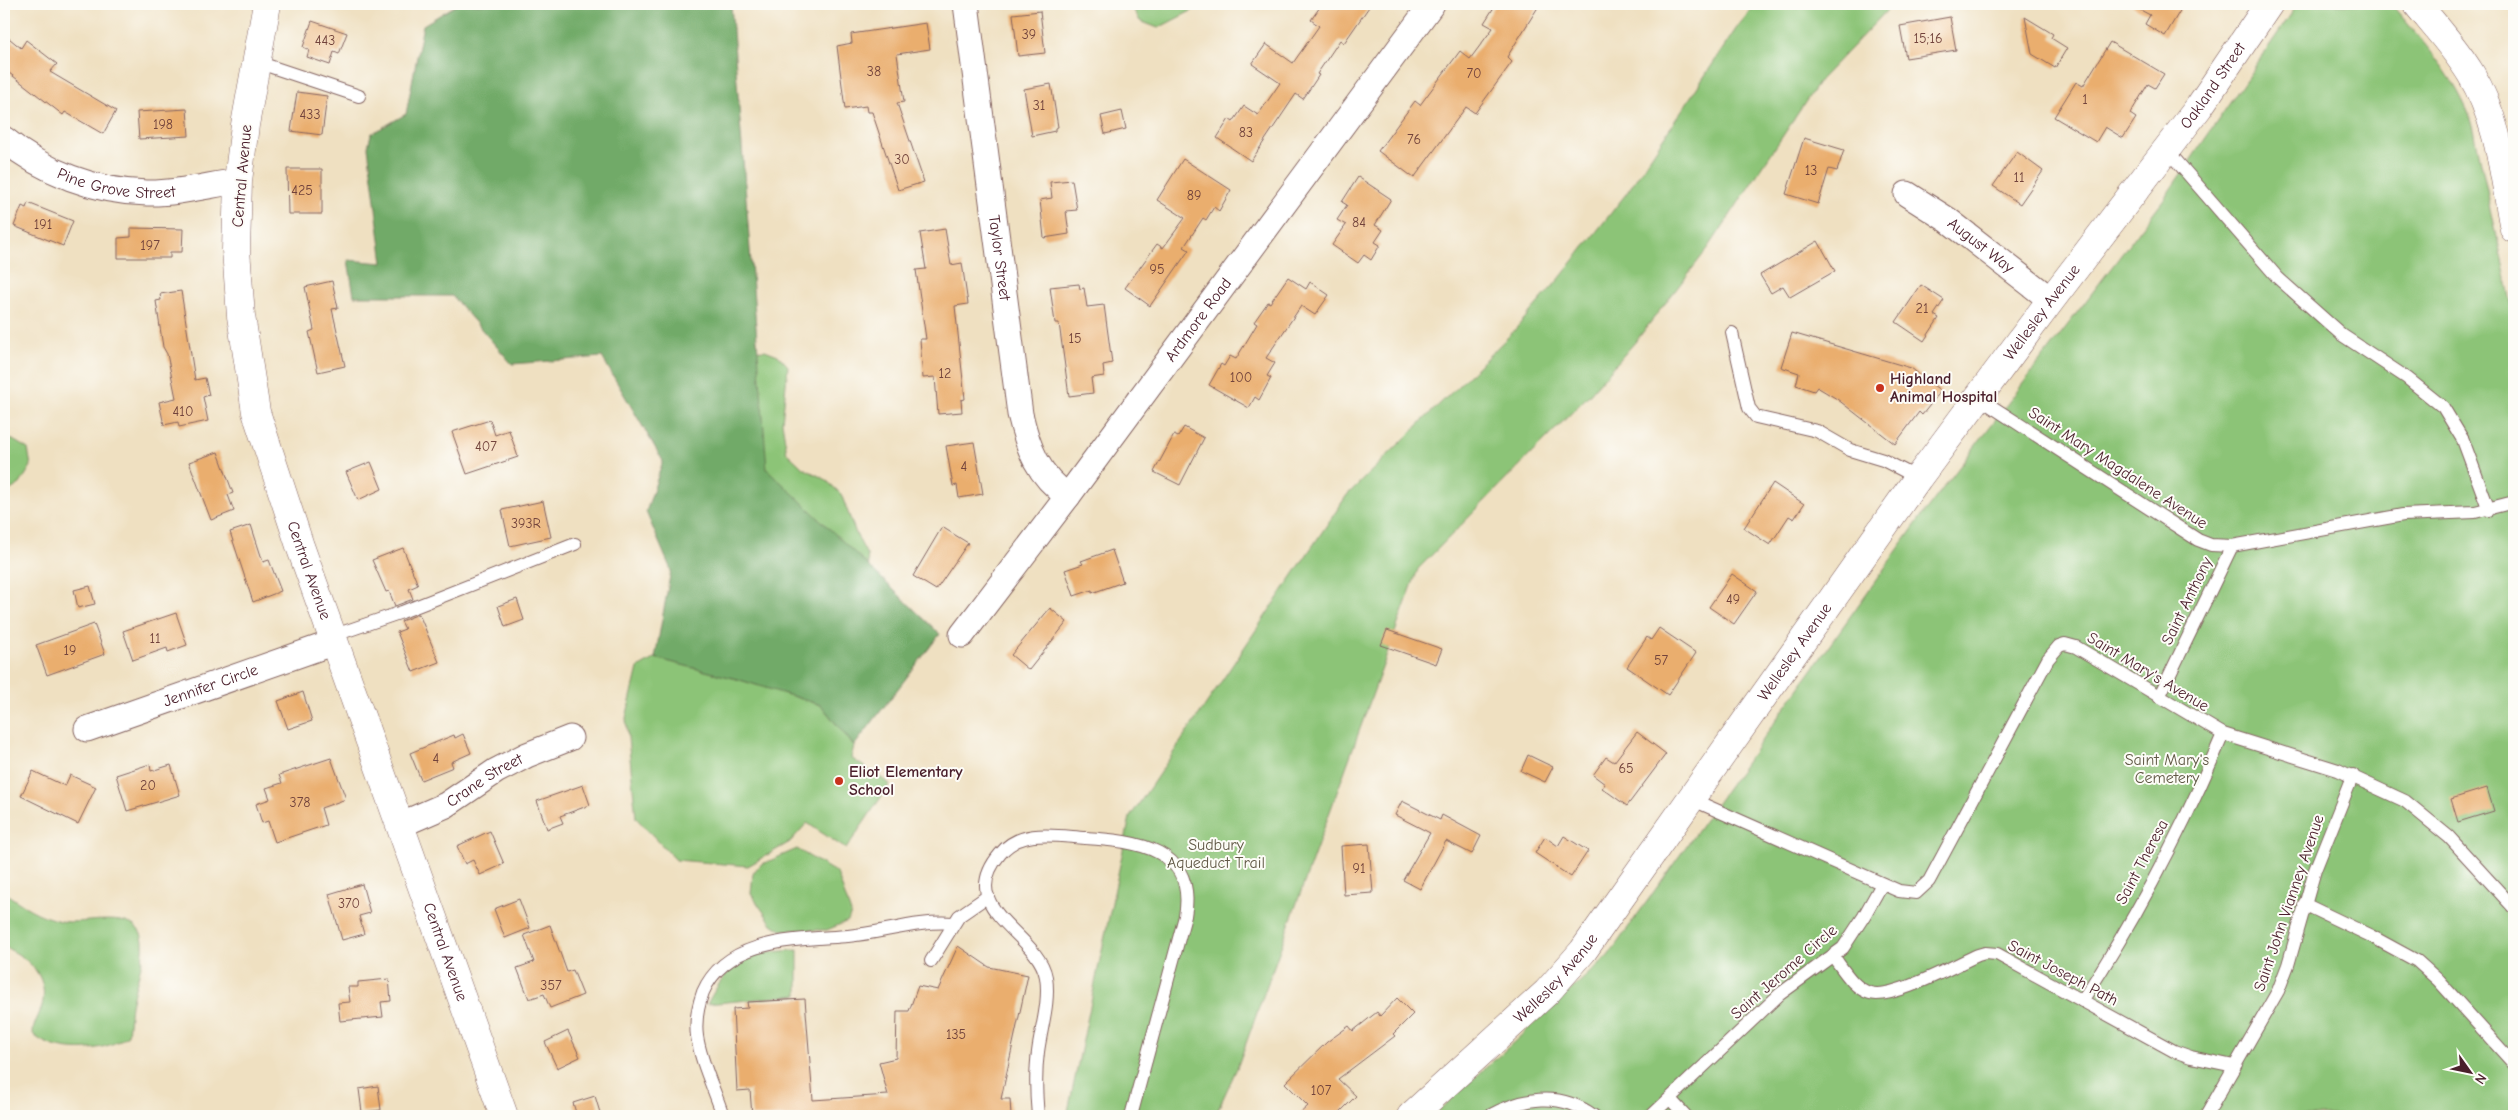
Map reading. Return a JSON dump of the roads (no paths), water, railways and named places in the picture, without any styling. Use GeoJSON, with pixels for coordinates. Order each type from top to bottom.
{"type":"FeatureCollection","features":[{"type":"Feature","properties":{"kind":"main road","name":"Central Avenue"},"geometry":{"type":"LineString","coordinates":[[267,4],[245,125],[238,181],[236,250],[240,316],[256,412],[334,639],[504,1116]]}},
{"type":"Feature","properties":{"kind":"main road","name":"Oakland Street"},"geometry":{"type":"LineString","coordinates":[[2161,158],[2224,73],[2269,4]]}},
{"type":"Feature","properties":{"kind":"main road"},"geometry":{"type":"LineString","coordinates":[[2417,4],[2466,66],[2481,95],[2498,147],[2514,229]]}},
{"type":"Feature","properties":{"kind":"main road","name":"Wellesley Avenue"},"geometry":{"type":"LineString","coordinates":[[1411,1116],[1532,1006],[1564,974],[1583,950],[1977,397],[2161,158]]}},
{"type":"Feature","properties":{"kind":"street","name":"Taylor Street"},"geometry":{"type":"LineString","coordinates":[[966,4],[1020,414],[1035,463],[1050,483],[1068,496]]}},
{"type":"Feature","properties":{"kind":"street","name":"Ardmore Road"},"geometry":{"type":"LineString","coordinates":[[962,635],[1068,496],[1432,4]]}},
{"type":"Feature","properties":{"kind":"street","name":"Pine Grove Street"},"geometry":{"type":"LineString","coordinates":[[6,147],[43,166],[84,182],[116,191],[149,193],[238,181]]}},
{"type":"Feature","properties":{"kind":"street","name":"August Way"},"geometry":{"type":"LineString","coordinates":[[1907,194],[1948,220],[2051,300]]}},
{"type":"Feature","properties":{"kind":"street","name":"Jennifer Circle"},"geometry":{"type":"LineString","coordinates":[[88,729],[334,639]]}},
{"type":"Feature","properties":{"kind":"street","name":"Crane Street"},"geometry":{"type":"LineString","coordinates":[[400,825],[446,805],[496,771],[527,755],[570,738]]}},
{"type":"Feature","properties":{"kind":"lane"},"geometry":{"type":"LineString","coordinates":[[257,62],[358,96]]}},
{"type":"Feature","properties":{"kind":"lane"},"geometry":{"type":"LineString","coordinates":[[2161,158],[2278,278],[2342,335],[2428,393],[2443,408],[2463,440],[2489,510]]}},
{"type":"Feature","properties":{"kind":"lane"},"geometry":{"type":"LineString","coordinates":[[1732,333],[1750,408],[1754,416],[1761,420],[1817,431],[1850,450],[1879,459],[1918,478]]}},
{"type":"Feature","properties":{"kind":"lane","name":"Saint Mary Magdalene Avenue"},"geometry":{"type":"LineString","coordinates":[[1977,397],[2198,540],[2211,545],[2232,546],[2403,515],[2489,510],[2514,502]]}},
{"type":"Feature","properties":{"kind":"lane"},"geometry":{"type":"LineString","coordinates":[[334,639],[575,544]]}},
{"type":"Feature","properties":{"kind":"lane","name":"Saint Anthony"},"geometry":{"type":"LineString","coordinates":[[2159,697],[2232,546]]}},
{"type":"Feature","properties":{"kind":"lane","name":"Saint Mary's Avenue"},"geometry":{"type":"LineString","coordinates":[[1692,799],[1882,884],[1911,894],[1926,886],[2048,659],[2058,646],[2066,644],[2076,647],[2223,734],[2352,775],[2388,792],[2420,812],[2449,837],[2514,908]]}},
{"type":"Feature","properties":{"kind":"lane","name":"Saint Theresa"},"geometry":{"type":"LineString","coordinates":[[2082,1001],[2143,896],[2192,802],[2223,734]]}},
{"type":"Feature","properties":{"kind":"lane","name":"Saint John Vianney Avenue"},"geometry":{"type":"LineString","coordinates":[[2206,1116],[2278,990],[2288,965],[2304,904],[2326,838],[2352,775]]}},
{"type":"Feature","properties":{"kind":"lane"},"geometry":{"type":"LineString","coordinates":[[1038,1116],[1036,1068],[1047,1000],[1046,975],[1036,956],[999,917],[988,896],[988,876],[995,859],[1009,844],[1029,836],[1116,840],[1140,844],[1159,852],[1180,872],[1185,880],[1188,897],[1186,916],[1131,1116]]}},
{"type":"Feature","properties":{"kind":"lane","name":"Saint Jerome Circle"},"geometry":{"type":"LineString","coordinates":[[1651,1116],[1780,994],[1833,956],[1848,941],[1882,884]]}},
{"type":"Feature","properties":{"kind":"lane"},"geometry":{"type":"LineString","coordinates":[[931,961],[953,922],[966,909],[988,896]]}},
{"type":"Feature","properties":{"kind":"lane"},"geometry":{"type":"LineString","coordinates":[[2304,904],[2370,936],[2417,962],[2438,980],[2514,1064]]}},
{"type":"Feature","properties":{"kind":"lane"},"geometry":{"type":"LineString","coordinates":[[723,1116],[700,1048],[696,1023],[705,987],[721,967],[744,952],[770,944],[872,934],[926,921],[953,922]]}},
{"type":"Feature","properties":{"kind":"lane","name":"Saint Joseph Path"},"geometry":{"type":"LineString","coordinates":[[1833,956],[1855,984],[1870,993],[1878,995],[1898,990],[1978,955],[1991,953],[2004,957],[2174,1051],[2191,1057],[2234,1066]]}},
{"type":"Feature","properties":{"kind":"lane"},"geometry":{"type":"LineString","coordinates":[[1670,1099],[1686,1116]]}},
{"type":"Feature","properties":{"kind":"lane"},"geometry":{"type":"LineString","coordinates":[[1489,1116],[1506,1112],[1521,1101],[1561,1100],[1570,1102],[1594,1116]]}},
{"type":"Feature","properties":{"kind":"place","name":"Highland Animal Hospital"},"geometry":{"type":"Point","coordinates":[1880,388]}},
{"type":"Feature","properties":{"kind":"place","name":"Eliot Elementary School"},"geometry":{"type":"Point","coordinates":[839,781]}},
{"type":"Feature","properties":{"kind":"park label","name":"Saint Mary's Cemetery"},"geometry":{"type":"Point","coordinates":[2167,769]}},
{"type":"Feature","properties":{"kind":"park label","name":"Sudbury Aqueduct Trail"},"geometry":{"type":"Point","coordinates":[1216,854]}}]}
